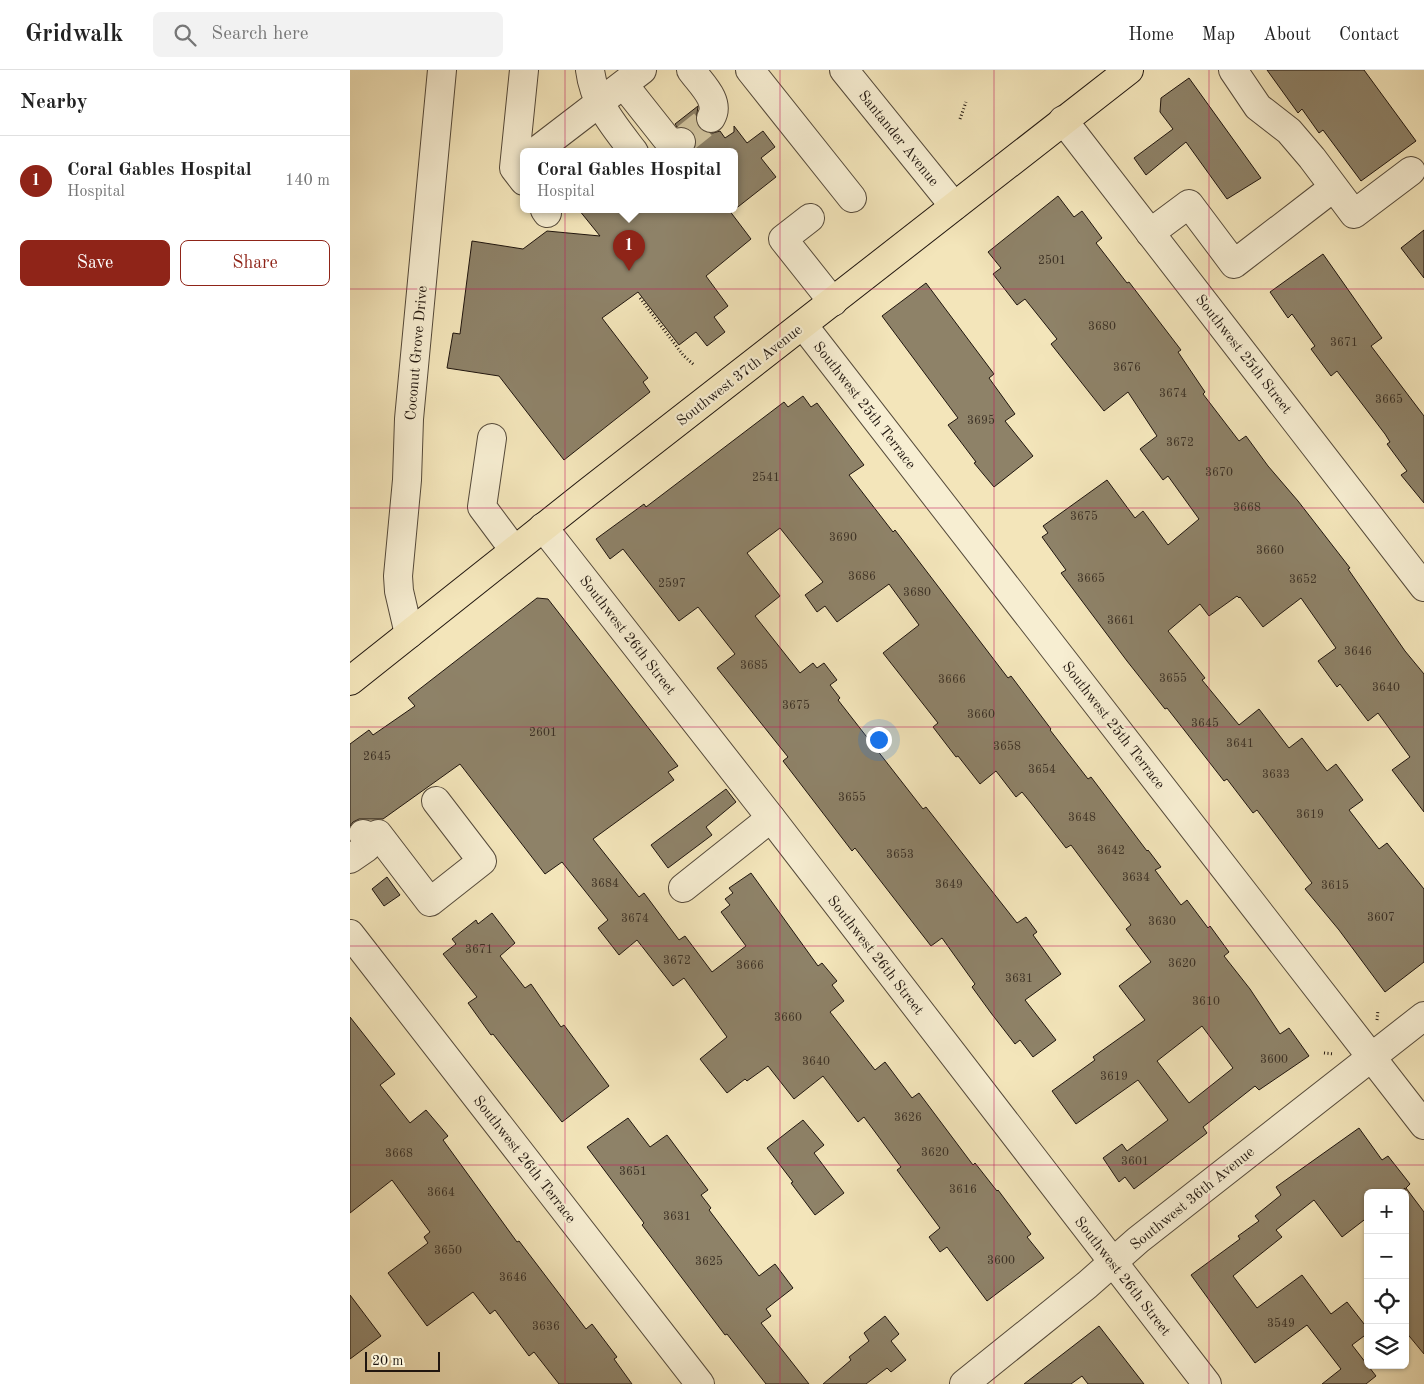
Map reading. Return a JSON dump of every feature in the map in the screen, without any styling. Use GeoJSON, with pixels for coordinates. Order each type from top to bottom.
{"type":"FeatureCollection","features":[{"type":"Feature","properties":{"kind":"main road","name":"Southwest 37th Avenue"},"geometry":{"type":"LineString","coordinates":[[350,681],[543,527],[1129,70]]}},
{"type":"Feature","properties":{"kind":"street","name":"Coconut Grove Drive"},"geometry":{"type":"LineString","coordinates":[[409,634],[398,590],[398,576],[407,487],[409,419],[442,70]]}},
{"type":"Feature","properties":{"kind":"street"},"geometry":{"type":"LineString","coordinates":[[524,70],[524,148]]}},
{"type":"Feature","properties":{"kind":"street"},"geometry":{"type":"LineString","coordinates":[[590,70],[593,90],[606,116],[631,148]]}},
{"type":"Feature","properties":{"kind":"street"},"geometry":{"type":"LineString","coordinates":[[691,70],[712,98],[714,113],[711,118]]}},
{"type":"Feature","properties":{"kind":"street"},"geometry":{"type":"LineString","coordinates":[[750,70],[852,198]]}},
{"type":"Feature","properties":{"kind":"street"},"geometry":{"type":"LineString","coordinates":[[1233,70],[1258,107],[1288,131],[1312,158],[1354,214],[1411,171]]}},
{"type":"Feature","properties":{"kind":"street","name":"Santander Avenue"},"geometry":{"type":"LineString","coordinates":[[846,71],[954,206]]}},
{"type":"Feature","properties":{"kind":"street"},"geometry":{"type":"LineString","coordinates":[[546,148],[633,77],[666,138],[674,144],[681,142]]}},
{"type":"Feature","properties":{"kind":"street","name":"Southwest 25th Street"},"geometry":{"type":"LineString","coordinates":[[1063,120],[1424,587]]}},
{"type":"Feature","properties":{"kind":"street"},"geometry":{"type":"LineString","coordinates":[[1150,233],[1189,204],[1234,264],[1324,194]]}},
{"type":"Feature","properties":{"kind":"street"},"geometry":{"type":"LineString","coordinates":[[810,218],[783,239],[833,302]]}},
{"type":"Feature","properties":{"kind":"street","name":"Southwest 25th Terrace"},"geometry":{"type":"LineString","coordinates":[[803,325],[1424,1125]]}},
{"type":"Feature","properties":{"kind":"street"},"geometry":{"type":"LineString","coordinates":[[492,438],[482,506],[514,550]]}},
{"type":"Feature","properties":{"kind":"street","name":"Southwest 26th Street"},"geometry":{"type":"LineString","coordinates":[[543,527],[771,818],[1207,1384]]}},
{"type":"Feature","properties":{"kind":"street"},"geometry":{"type":"LineString","coordinates":[[350,859],[366,848],[367,836],[378,834],[430,902],[482,861],[436,801]]}},
{"type":"Feature","properties":{"kind":"street"},"geometry":{"type":"LineString","coordinates":[[683,888],[771,818]]}},
{"type":"Feature","properties":{"kind":"street","name":"Southwest 26th Terrace"},"geometry":{"type":"LineString","coordinates":[[350,934],[700,1384]]}},
{"type":"Feature","properties":{"kind":"street","name":"Southwest 36th Avenue"},"geometry":{"type":"LineString","coordinates":[[964,1384],[1113,1263],[1138,1240],[1424,1016]]}},
{"type":"Feature","properties":{"kind":"path"},"geometry":{"type":"LineString","coordinates":[[960,119],[966,102]]}},
{"type":"Feature","properties":{"kind":"path"},"geometry":{"type":"LineString","coordinates":[[640,298],[683,355],[694,365]]}},
{"type":"Feature","properties":{"kind":"building"},"geometry":{"type":"Polygon","coordinates":[[[1267,70],[1364,70],[1416,141],[1361,181],[1323,130],[1319,133],[1302,109],[1298,113],[1267,70]]]}},
{"type":"Feature","properties":{"kind":"building"},"geometry":{"type":"Polygon","coordinates":[[[1189,78],[1261,178],[1227,199],[1186,142],[1146,175],[1134,158],[1173,129],[1160,112],[1161,98],[1189,78]]]}},
{"type":"Feature","properties":{"kind":"building"},"geometry":{"type":"Polygon","coordinates":[[[698,106],[696,121],[705,132],[713,133],[720,131],[725,138],[734,132],[734,126],[747,143],[763,131],[775,147],[761,158],[776,177],[738,207],[738,148],[695,148],[696,138],[692,131],[685,127],[677,127],[675,124],[698,106]]]}},
{"type":"Feature","properties":{"kind":"building"},"geometry":{"type":"Polygon","coordinates":[[[1058,196],[1074,217],[1082,211],[1102,238],[1096,243],[1127,283],[1129,282],[1181,350],[1178,352],[1205,392],[1203,394],[1239,441],[1246,436],[1268,466],[1298,501],[1350,568],[1348,569],[1405,651],[1424,674],[1424,812],[1392,770],[1410,757],[1378,713],[1368,721],[1340,684],[1337,687],[1318,661],[1336,648],[1301,598],[1263,627],[1240,597],[1237,596],[1209,616],[1200,604],[1168,631],[1205,678],[1202,680],[1239,725],[1259,709],[1289,748],[1302,738],[1327,771],[1336,764],[1363,800],[1349,810],[1379,849],[1387,843],[1424,889],[1424,962],[1385,992],[1339,930],[1305,889],[1312,883],[1257,810],[1253,813],[1227,779],[1224,781],[1167,708],[1165,709],[1127,661],[1061,573],[1066,570],[1042,537],[1048,533],[1043,526],[1107,480],[1135,518],[1143,511],[1168,545],[1199,519],[1168,476],[1163,480],[1140,449],[1157,436],[1128,392],[1104,411],[1051,344],[1057,339],[1025,299],[1017,305],[993,274],[1001,268],[988,252],[1058,196]]]}},
{"type":"Feature","properties":{"kind":"building"},"geometry":{"type":"Polygon","coordinates":[[[581,213],[731,213],[751,239],[706,276],[728,306],[714,317],[725,332],[707,346],[696,332],[679,345],[638,292],[602,318],[648,378],[643,382],[650,392],[564,460],[499,376],[447,368],[453,333],[460,334],[472,241],[523,249],[547,231],[600,236],[581,213]]]}},
{"type":"Feature","properties":{"kind":"building"},"geometry":{"type":"Polygon","coordinates":[[[1424,230],[1424,278],[1401,248],[1424,230]]]}},
{"type":"Feature","properties":{"kind":"building"},"geometry":{"type":"Polygon","coordinates":[[[1323,254],[1382,338],[1371,346],[1424,416],[1424,503],[1401,475],[1407,471],[1387,444],[1390,442],[1385,434],[1337,371],[1331,376],[1311,349],[1315,346],[1292,314],[1288,318],[1270,292],[1323,254]]]}},
{"type":"Feature","properties":{"kind":"building"},"geometry":{"type":"Polygon","coordinates":[[[926,283],[994,374],[989,378],[1015,414],[1005,421],[1033,456],[994,487],[974,463],[976,462],[948,425],[958,418],[882,316],[926,283]]]}},
{"type":"Feature","properties":{"kind":"building"},"geometry":{"type":"Polygon","coordinates":[[[803,396],[811,407],[817,403],[864,465],[849,475],[893,532],[895,530],[1008,678],[1011,676],[1088,779],[1091,777],[1148,850],[1161,867],[1155,870],[1181,905],[1187,900],[1208,928],[1210,926],[1229,952],[1224,956],[1250,989],[1280,1034],[1289,1028],[1309,1056],[1259,1090],[1255,1086],[1203,1127],[1207,1133],[1134,1189],[1125,1177],[1119,1182],[1103,1158],[1122,1144],[1127,1151],[1168,1120],[1138,1080],[1076,1124],[1052,1091],[1095,1060],[1093,1057],[1145,1020],[1119,986],[1151,962],[1126,929],[1131,925],[1071,845],[1066,848],[1022,792],[1016,797],[996,771],[980,784],[933,727],[938,723],[883,653],[919,625],[889,584],[837,622],[825,606],[817,612],[805,595],[823,582],[780,528],[747,553],[780,596],[755,616],[800,673],[813,663],[817,668],[824,663],[837,680],[830,685],[840,698],[838,700],[923,809],[926,807],[1017,923],[1026,917],[1037,932],[1033,935],[1061,974],[1025,1000],[1056,1040],[1033,1057],[1020,1040],[1015,1044],[991,1013],[972,987],[975,984],[942,938],[931,946],[855,848],[852,851],[783,761],[788,757],[717,668],[735,654],[698,607],[679,621],[623,549],[610,559],[596,539],[644,504],[646,507],[784,402],[788,407],[803,396]],[[1202,1026],[1157,1061],[1189,1103],[1233,1068],[1202,1026]]]}},
{"type":"Feature","properties":{"kind":"building"},"geometry":{"type":"Polygon","coordinates":[[[537,598],[548,599],[678,766],[668,772],[674,780],[593,839],[639,897],[644,893],[679,940],[685,936],[712,972],[746,946],[721,912],[730,905],[725,899],[733,893],[729,888],[751,873],[818,966],[822,963],[837,981],[832,985],[844,1001],[830,1012],[875,1070],[885,1062],[912,1098],[919,1093],[973,1165],[975,1163],[998,1190],[1031,1234],[1027,1237],[1044,1258],[987,1301],[947,1247],[940,1252],[929,1237],[940,1228],[897,1170],[901,1167],[864,1117],[858,1122],[823,1076],[794,1099],[768,1066],[747,1081],[745,1079],[727,1093],[700,1059],[727,1037],[684,978],[673,986],[637,940],[619,955],[598,928],[608,920],[562,862],[545,874],[460,764],[383,819],[359,819],[350,826],[350,744],[369,730],[373,735],[415,706],[408,698],[537,598]]]}},
{"type":"Feature","properties":{"kind":"building"},"geometry":{"type":"Polygon","coordinates":[[[726,789],[736,802],[706,827],[712,835],[668,868],[651,845],[726,789]]]}},
{"type":"Feature","properties":{"kind":"building"},"geometry":{"type":"Polygon","coordinates":[[[387,877],[400,895],[384,906],[372,889],[387,877]]]}},
{"type":"Feature","properties":{"kind":"building"},"geometry":{"type":"Polygon","coordinates":[[[492,913],[515,943],[500,956],[525,988],[531,984],[561,1027],[564,1025],[609,1086],[562,1122],[493,1034],[491,1035],[468,1003],[477,997],[443,954],[456,944],[452,939],[476,920],[478,924],[492,913]]]}},
{"type":"Feature","properties":{"kind":"building"},"geometry":{"type":"Polygon","coordinates":[[[350,1017],[395,1074],[380,1085],[410,1123],[426,1110],[448,1136],[443,1140],[517,1242],[519,1241],[586,1329],[592,1324],[617,1357],[614,1359],[632,1384],[559,1384],[534,1352],[529,1356],[495,1310],[490,1314],[473,1292],[427,1326],[388,1273],[428,1243],[424,1237],[430,1232],[392,1180],[350,1213],[350,1017]]]}},
{"type":"Feature","properties":{"kind":"building"},"geometry":{"type":"Polygon","coordinates":[[[628,1118],[650,1147],[667,1135],[708,1190],[701,1195],[711,1208],[709,1210],[759,1276],[775,1264],[793,1288],[766,1309],[771,1316],[761,1323],[809,1384],[766,1384],[727,1334],[725,1335],[642,1225],[644,1223],[587,1147],[628,1118]]]}},
{"type":"Feature","properties":{"kind":"building"},"geometry":{"type":"Polygon","coordinates":[[[803,1120],[824,1145],[814,1153],[844,1193],[815,1215],[767,1148],[803,1120]]]}},
{"type":"Feature","properties":{"kind":"building"},"geometry":{"type":"Polygon","coordinates":[[[1359,1128],[1382,1160],[1388,1156],[1410,1184],[1407,1189],[1364,1189],[1364,1220],[1342,1237],[1314,1200],[1276,1230],[1282,1237],[1233,1276],[1257,1308],[1302,1275],[1331,1314],[1347,1302],[1364,1324],[1364,1336],[1352,1345],[1364,1360],[1364,1369],[1371,1369],[1376,1376],[1366,1384],[1322,1384],[1341,1369],[1307,1325],[1255,1363],[1191,1275],[1240,1239],[1238,1236],[1259,1221],[1255,1216],[1281,1195],[1276,1187],[1359,1128]]]}},
{"type":"Feature","properties":{"kind":"building"},"geometry":{"type":"Polygon","coordinates":[[[1409,1192],[1424,1212],[1424,1354],[1409,1336],[1409,1192]]]}},
{"type":"Feature","properties":{"kind":"building"},"geometry":{"type":"Polygon","coordinates":[[[350,1295],[381,1336],[350,1359],[350,1295]]]}},
{"type":"Feature","properties":{"kind":"building"},"geometry":{"type":"Polygon","coordinates":[[[885,1316],[899,1334],[891,1341],[906,1360],[891,1372],[887,1368],[866,1384],[823,1384],[851,1360],[849,1357],[869,1341],[864,1333],[885,1316]]]}},
{"type":"Feature","properties":{"kind":"building"},"geometry":{"type":"Polygon","coordinates":[[[1099,1326],[1144,1384],[1088,1384],[1082,1376],[1071,1384],[1024,1384],[1099,1326]]]}},
{"type":"Feature","properties":{"kind":"tunnel"},"geometry":{"type":"LineString","coordinates":[[681,142],[711,118]]}},
{"type":"Feature","properties":{"kind":"place","name":"Coral Gables Hospital"},"geometry":{"type":"Point","coordinates":[629,271]}}]}
